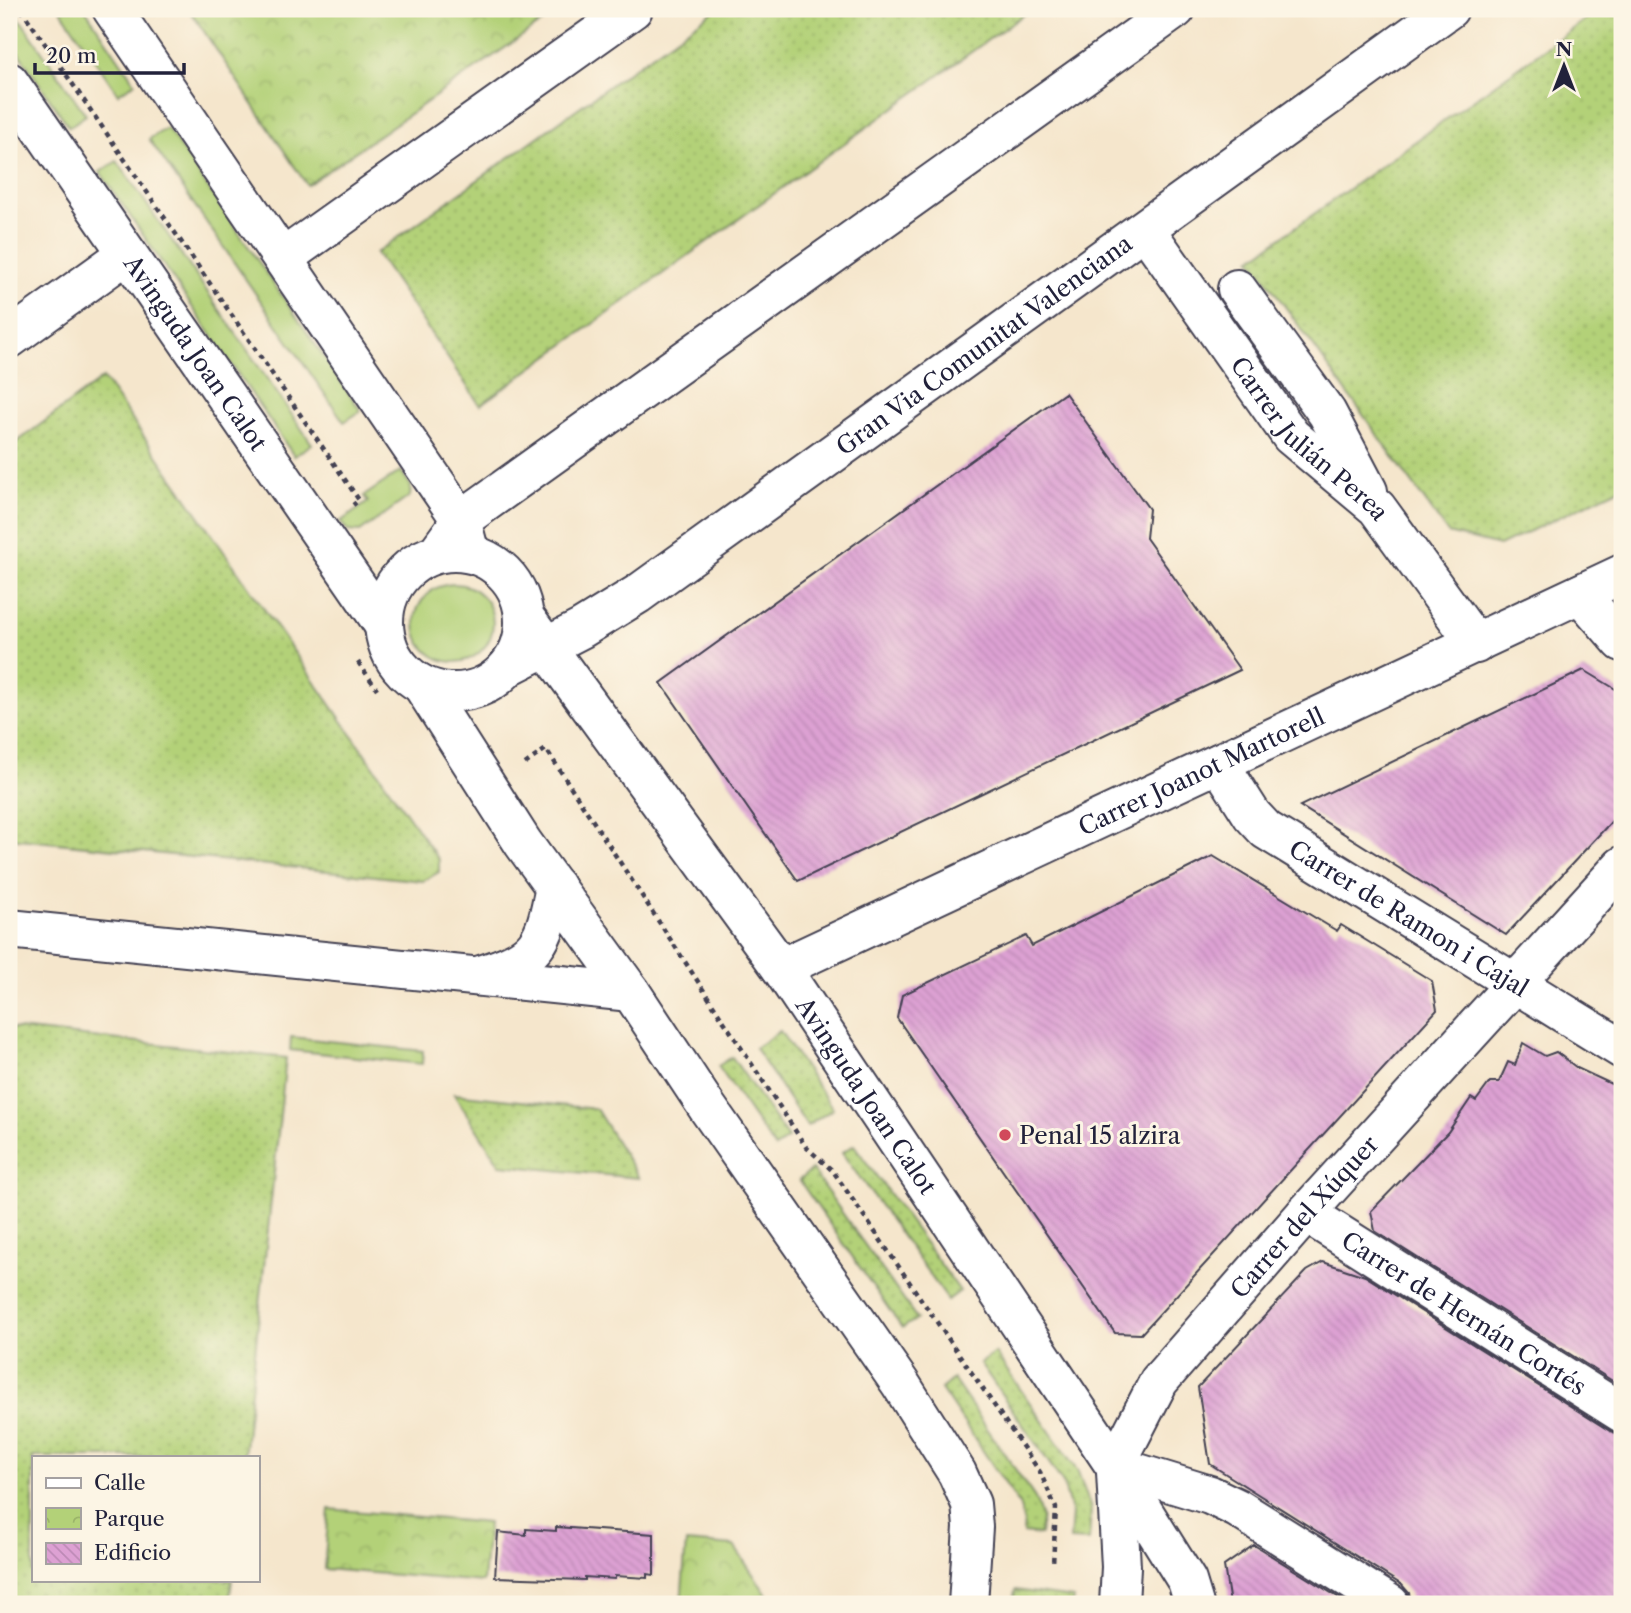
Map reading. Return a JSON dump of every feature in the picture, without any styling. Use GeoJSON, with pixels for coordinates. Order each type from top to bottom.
{"type":"FeatureCollection","features":[{"type":"Feature","properties":{"kind":"street"},"geometry":{"type":"LineString","coordinates":[[113,9],[283,258],[456,541],[491,561],[508,576],[520,596],[536,633],[522,642],[510,665],[493,681],[470,691],[445,692],[422,685]]}},
{"type":"Feature","properties":{"kind":"street"},"geometry":{"type":"LineString","coordinates":[[283,258],[633,9]]}},
{"type":"Feature","properties":{"kind":"street"},"geometry":{"type":"LineString","coordinates":[[968,1604],[973,1527],[971,1504],[957,1473],[900,1383],[555,886],[422,685],[394,660],[383,624],[386,600],[397,579],[415,563],[456,541],[1176,9]]}},
{"type":"Feature","properties":{"kind":"street","name":"Gran Via Comunitat Valenciana"},"geometry":{"type":"LineString","coordinates":[[536,633],[638,594],[1449,9]]}},
{"type":"Feature","properties":{"kind":"street","name":"Avinguda Joan Calot"},"geometry":{"type":"LineString","coordinates":[[9,82],[383,624]]}},
{"type":"Feature","properties":{"kind":"street","name":"Carrer Julián Perea"},"geometry":{"type":"LineString","coordinates":[[1145,229],[1291,436],[1377,508],[1476,644]]}},
{"type":"Feature","properties":{"kind":"street"},"geometry":{"type":"LineString","coordinates":[[9,339],[127,254]]}},
{"type":"Feature","properties":{"kind":"street"},"geometry":{"type":"LineString","coordinates":[[1237,289],[1327,413],[1377,508]]}},
{"type":"Feature","properties":{"kind":"street","name":"Carrer Joanot Martorell"},"geometry":{"type":"LineString","coordinates":[[781,968],[1622,574]]}},
{"type":"Feature","properties":{"kind":"street"},"geometry":{"type":"LineString","coordinates":[[1580,594],[1622,642]]}},
{"type":"Feature","properties":{"kind":"street","name":"Avinguda Joan Calot"},"geometry":{"type":"LineString","coordinates":[[536,633],[573,679],[781,968],[1115,1466]]}},
{"type":"Feature","properties":{"kind":"street","name":"Carrer de Ramon i Cajal"},"geometry":{"type":"LineString","coordinates":[[1219,763],[1252,815],[1266,830],[1622,1049]]}},
{"type":"Feature","properties":{"kind":"street","name":"Carrer del Xúquer"},"geometry":{"type":"LineString","coordinates":[[1115,1466],[1159,1381],[1306,1213],[1622,866]]}},
{"type":"Feature","properties":{"kind":"street"},"geometry":{"type":"LineString","coordinates":[[476,977],[505,968],[531,954],[547,928],[555,886]]}},
{"type":"Feature","properties":{"kind":"street"},"geometry":{"type":"LineString","coordinates":[[9,929],[631,992]]}},
{"type":"Feature","properties":{"kind":"street","name":"Carrer de Hernán Cortés"},"geometry":{"type":"LineString","coordinates":[[1306,1213],[1622,1413]]}},
{"type":"Feature","properties":{"kind":"street"},"geometry":{"type":"LineString","coordinates":[[1115,1466],[1121,1567],[1119,1604]]}},
{"type":"Feature","properties":{"kind":"street"},"geometry":{"type":"LineString","coordinates":[[1115,1466],[1187,1581],[1194,1604]]}},
{"type":"Feature","properties":{"kind":"street"},"geometry":{"type":"LineString","coordinates":[[1115,1466],[1210,1495],[1237,1508],[1390,1604]]}},
{"type":"Feature","properties":{"kind":"path"},"geometry":{"type":"LineString","coordinates":[[21,9],[337,468]]}},
{"type":"Feature","properties":{"kind":"green space"},"geometry":{"type":"Polygon","coordinates":[[[9,9],[13,9],[86,115],[69,127],[9,39],[9,9]]]}},
{"type":"Feature","properties":{"kind":"green space"},"geometry":{"type":"Polygon","coordinates":[[[60,9],[85,9],[135,83],[118,94],[60,9]]]}},
{"type":"Feature","properties":{"kind":"green space"},"geometry":{"type":"Polygon","coordinates":[[[189,9],[561,9],[307,185],[189,9]]]}},
{"type":"Feature","properties":{"kind":"green space"},"geometry":{"type":"Polygon","coordinates":[[[716,9],[1031,9],[480,405],[376,253],[716,9]]]}},
{"type":"Feature","properties":{"kind":"green space"},"geometry":{"type":"Polygon","coordinates":[[[1600,9],[1622,9],[1622,487],[1499,546],[1448,533],[1251,259],[1600,9]]]}},
{"type":"Feature","properties":{"kind":"green space"},"geometry":{"type":"Polygon","coordinates":[[[167,128],[361,411],[344,422],[149,139],[167,128]]]}},
{"type":"Feature","properties":{"kind":"green space"},"geometry":{"type":"Polygon","coordinates":[[[117,161],[312,444],[294,456],[100,172],[117,161]]]}},
{"type":"Feature","properties":{"kind":"green space"},"geometry":{"type":"Polygon","coordinates":[[[103,378],[439,860],[439,872],[423,881],[9,838],[9,448],[103,378]]]}},
{"type":"Feature","properties":{"kind":"green space"},"geometry":{"type":"Polygon","coordinates":[[[401,471],[411,486],[410,496],[360,532],[348,531],[340,522],[368,502],[364,496],[401,471]]]}},
{"type":"Feature","properties":{"kind":"green space"},"geometry":{"type":"Polygon","coordinates":[[[454,584],[469,587],[481,596],[490,608],[493,623],[490,638],[481,650],[469,659],[454,662],[439,659],[427,650],[418,638],[415,623],[418,608],[427,596],[439,587],[454,584]]]}},
{"type":"Feature","properties":{"kind":"green space"},"geometry":{"type":"Polygon","coordinates":[[[9,1028],[286,1058],[244,1456],[32,1456],[32,1582],[232,1582],[229,1604],[9,1604],[9,1028]]]}},
{"type":"Feature","properties":{"kind":"green space"},"geometry":{"type":"Polygon","coordinates":[[[780,1031],[833,1109],[807,1126],[755,1048],[780,1031]]]}},
{"type":"Feature","properties":{"kind":"green space"},"geometry":{"type":"Polygon","coordinates":[[[291,1037],[423,1051],[422,1064],[290,1050],[291,1037]]]}},
{"type":"Feature","properties":{"kind":"green space"},"geometry":{"type":"Polygon","coordinates":[[[732,1057],[788,1138],[775,1148],[718,1066],[732,1057]]]}},
{"type":"Feature","properties":{"kind":"green space"},"geometry":{"type":"Polygon","coordinates":[[[454,1094],[596,1109],[639,1178],[500,1165],[454,1094]]]}},
{"type":"Feature","properties":{"kind":"green space"},"geometry":{"type":"Polygon","coordinates":[[[854,1145],[960,1291],[948,1300],[842,1153],[854,1145]]]}},
{"type":"Feature","properties":{"kind":"green space"},"geometry":{"type":"Polygon","coordinates":[[[812,1170],[917,1319],[902,1328],[799,1180],[812,1170]]]}},
{"type":"Feature","properties":{"kind":"green space"},"geometry":{"type":"Polygon","coordinates":[[[995,1353],[1078,1472],[1091,1509],[1089,1541],[1070,1540],[1072,1514],[1063,1483],[980,1363],[995,1353]]]}},
{"type":"Feature","properties":{"kind":"green space"},"geometry":{"type":"Polygon","coordinates":[[[953,1379],[1035,1498],[1042,1518],[1040,1535],[1023,1533],[1024,1521],[1019,1504],[941,1389],[953,1379]]]}},
{"type":"Feature","properties":{"kind":"green space"},"geometry":{"type":"Polygon","coordinates":[[[329,1509],[488,1523],[483,1582],[324,1569],[329,1509]]]}},
{"type":"Feature","properties":{"kind":"green space"},"geometry":{"type":"Polygon","coordinates":[[[686,1542],[734,1546],[773,1604],[681,1603],[686,1542]]]}},
{"type":"Feature","properties":{"kind":"green space"},"geometry":{"type":"Polygon","coordinates":[[[1015,1590],[1074,1598],[1073,1604],[1013,1604],[1015,1590]]]}},
{"type":"Feature","properties":{"kind":"building"},"geometry":{"type":"Polygon","coordinates":[[[1065,393],[1149,509],[1146,538],[1240,670],[798,881],[661,683],[1065,393]]]}},
{"type":"Feature","properties":{"kind":"building"},"geometry":{"type":"Polygon","coordinates":[[[1584,670],[1622,693],[1622,810],[1506,935],[1300,806],[1584,670]]]}},
{"type":"Feature","properties":{"kind":"building"},"geometry":{"type":"Polygon","coordinates":[[[1213,856],[1337,931],[1341,925],[1432,981],[1437,1010],[1141,1334],[1115,1333],[897,1018],[902,995],[1026,936],[1032,946],[1213,856]]]}},
{"type":"Feature","properties":{"kind":"building"},"geometry":{"type":"Polygon","coordinates":[[[1523,1043],[1545,1056],[1556,1052],[1577,1068],[1622,1089],[1622,1387],[1375,1231],[1371,1211],[1448,1132],[1471,1098],[1476,1101],[1490,1082],[1499,1082],[1508,1062],[1515,1065],[1523,1043]]]}},
{"type":"Feature","properties":{"kind":"building"},"geometry":{"type":"Polygon","coordinates":[[[1323,1262],[1365,1276],[1610,1431],[1622,1435],[1622,1604],[1412,1604],[1409,1593],[1402,1585],[1210,1464],[1198,1387],[1307,1271],[1323,1262]]]}},
{"type":"Feature","properties":{"kind":"building"},"geometry":{"type":"Polygon","coordinates":[[[556,1527],[654,1534],[654,1575],[647,1574],[647,1578],[615,1576],[615,1579],[585,1577],[585,1580],[495,1577],[498,1532],[526,1535],[526,1529],[556,1531],[556,1527]]]}},
{"type":"Feature","properties":{"kind":"building"},"geometry":{"type":"Polygon","coordinates":[[[1254,1545],[1349,1604],[1230,1604],[1224,1566],[1254,1545]]]}},
{"type":"Feature","properties":{"kind":"place","name":"Penal 15 alzira"},"geometry":{"type":"Point","coordinates":[1005,1135]}}]}
